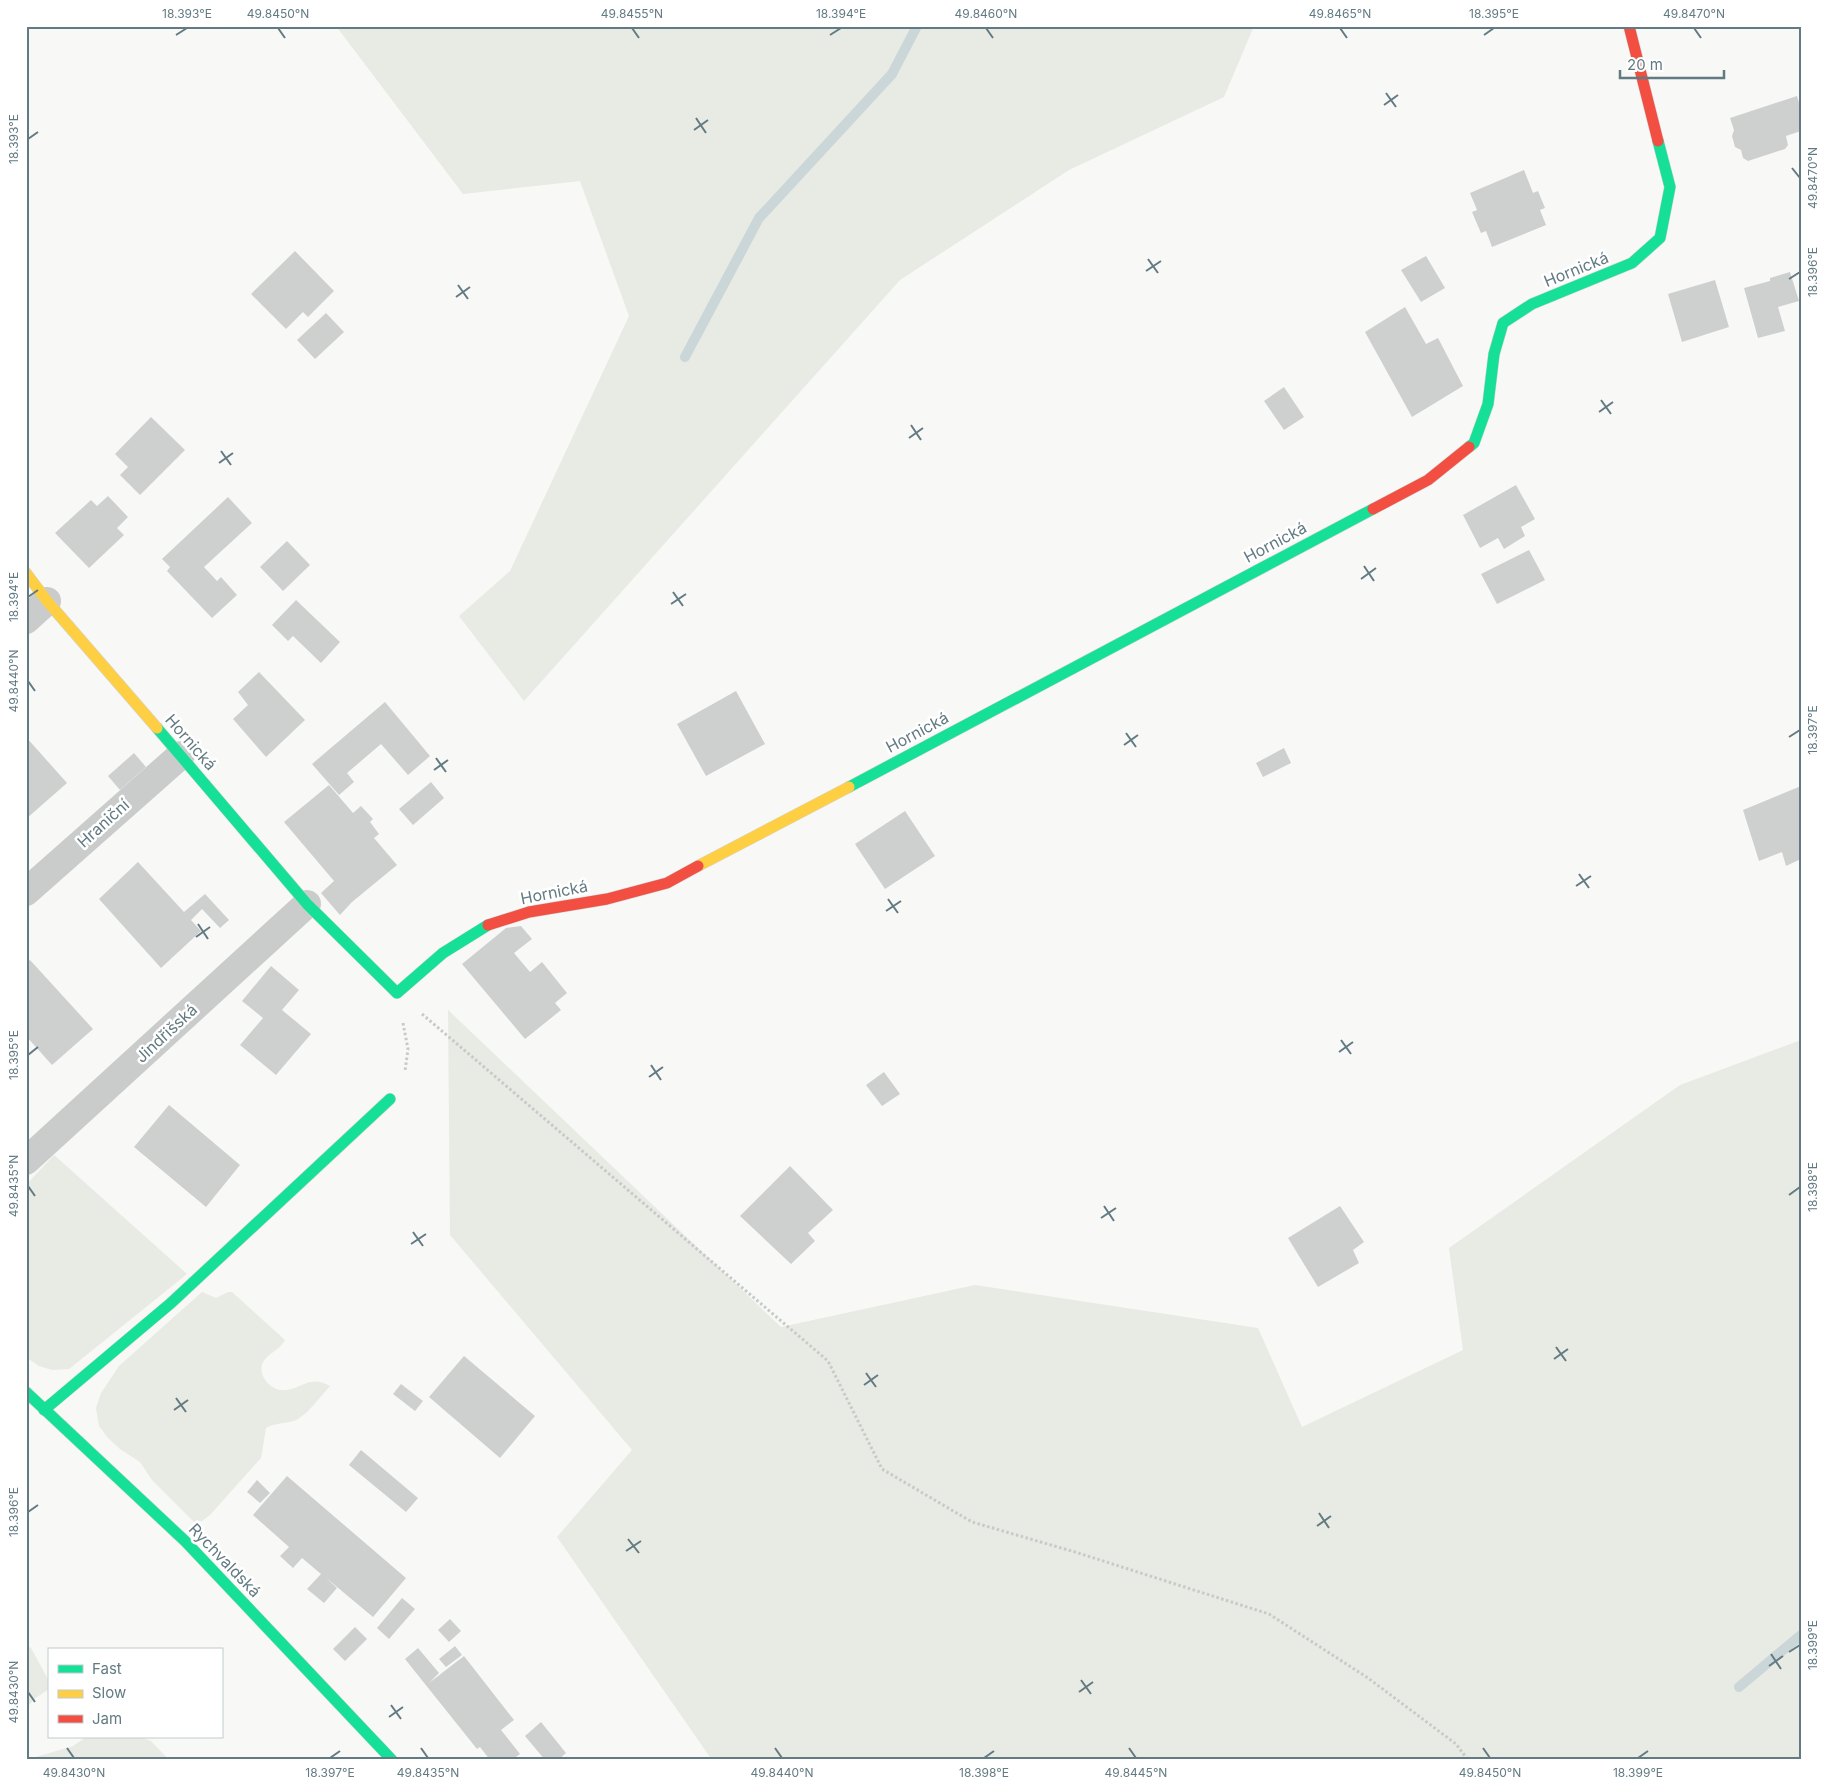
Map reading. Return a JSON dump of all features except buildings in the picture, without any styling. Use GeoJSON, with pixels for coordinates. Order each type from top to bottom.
{"type":"FeatureCollection","features":[{"type":"Feature","properties":{"kind":"street","name":"Hornická"},"geometry":{"type":"LineString","coordinates":[[26,573],[47,601],[181,755],[306,904],[397,993],[443,953],[488,925],[529,912],[607,899],[667,883],[1428,480],[1474,443],[1488,404],[1494,354],[1504,323],[1532,304],[1632,263],[1660,238],[1670,187],[1628,26]]}},
{"type":"Feature","properties":{"kind":"street"},"geometry":{"type":"LineString","coordinates":[[26,620],[47,601]]}},
{"type":"Feature","properties":{"kind":"street","name":"Hraniční"},"geometry":{"type":"LineString","coordinates":[[26,892],[181,755]]}},
{"type":"Feature","properties":{"kind":"street","name":"Jindřišská"},"geometry":{"type":"LineString","coordinates":[[26,1161],[306,904]]}},
{"type":"Feature","properties":{"kind":"street"},"geometry":{"type":"LineString","coordinates":[[44,1410],[172,1303],[390,1099]]}},
{"type":"Feature","properties":{"kind":"street","name":"Rychvaldská"},"geometry":{"type":"LineString","coordinates":[[26,1392],[185,1541],[392,1760]]}},
{"type":"Feature","properties":{"kind":"path"},"geometry":{"type":"LineString","coordinates":[[390,1099],[404,1080],[408,1049],[397,993]]}},
{"type":"Feature","properties":{"kind":"path"},"geometry":{"type":"LineString","coordinates":[[397,993],[828,1361],[882,1469],[972,1522],[1084,1555],[1269,1614],[1368,1678],[1456,1744],[1468,1760]]}},
{"type":"Feature","properties":{"kind":"shaded area"},"geometry":{"type":"Polygon","coordinates":[[[336,26],[1254,26],[1224,97],[1069,170],[900,280],[524,701],[459,616],[510,571],[629,316],[580,181],[463,194],[336,26]]]}},
{"type":"Feature","properties":{"kind":"shaded area"},"geometry":{"type":"Polygon","coordinates":[[[448,1010],[781,1327],[975,1285],[1258,1328],[1302,1427],[1463,1350],[1449,1248],[1680,1085],[1801,1040],[1801,1760],[712,1760],[557,1537],[632,1450],[450,1235],[448,1010]]]}},
{"type":"Feature","properties":{"kind":"shaded area"},"geometry":{"type":"Polygon","coordinates":[[[54,1155],[187,1274],[69,1369],[52,1370],[39,1366],[26,1357],[26,1185],[54,1155]]]}},
{"type":"Feature","properties":{"kind":"shaded area"},"geometry":{"type":"Polygon","coordinates":[[[202,1292],[216,1298],[232,1292],[285,1340],[263,1362],[263,1376],[272,1387],[288,1390],[316,1381],[330,1386],[300,1418],[266,1428],[261,1458],[210,1515],[202,1521],[194,1522],[152,1480],[140,1462],[120,1449],[108,1438],[99,1426],[96,1408],[101,1393],[119,1366],[202,1292]]]}},
{"type":"Feature","properties":{"kind":"shaded area"},"geometry":{"type":"Polygon","coordinates":[[[26,1645],[31,1648],[48,1679],[48,1690],[34,1699],[26,1709],[26,1645]]]}},
{"type":"Feature","properties":{"kind":"shaded area"},"geometry":{"type":"Polygon","coordinates":[[[85,1738],[144,1738],[151,1741],[169,1760],[26,1760],[73,1746],[85,1738]]]}},
{"type":"Feature","properties":{"kind":"waterway"},"geometry":{"type":"LineString","coordinates":[[685,357],[759,218],[892,74],[917,26]]}},
{"type":"Feature","properties":{"kind":"waterway"},"geometry":{"type":"LineString","coordinates":[[1739,1687],[1801,1635]]}},
{"type":"Feature","properties":{"kind":"traffic: fast"},"geometry":{"type":"LineString","coordinates":[[1469,447],[1474,443],[1488,404],[1494,354],[1503,323],[1532,304],[1632,263],[1660,238],[1670,187],[1658,141]]}},
{"type":"Feature","properties":{"kind":"traffic: fast"},"geometry":{"type":"LineString","coordinates":[[849,787],[1373,509]]}},
{"type":"Feature","properties":{"kind":"traffic: fast"},"geometry":{"type":"LineString","coordinates":[[157,728],[307,904],[397,993],[443,953],[488,925]]}},
{"type":"Feature","properties":{"kind":"traffic: fast"},"geometry":{"type":"LineString","coordinates":[[44,1410],[171,1303],[390,1099]]}},
{"type":"Feature","properties":{"kind":"traffic: fast"},"geometry":{"type":"LineString","coordinates":[[26,1392],[185,1541],[392,1760]]}},
{"type":"Feature","properties":{"kind":"traffic: slow"},"geometry":{"type":"LineString","coordinates":[[26,573],[47,601],[157,728]]}},
{"type":"Feature","properties":{"kind":"traffic: slow"},"geometry":{"type":"LineString","coordinates":[[698,866],[849,787]]}},
{"type":"Feature","properties":{"kind":"traffic: jam"},"geometry":{"type":"LineString","coordinates":[[1629,26],[1658,141]]}},
{"type":"Feature","properties":{"kind":"traffic: jam"},"geometry":{"type":"LineString","coordinates":[[1373,509],[1428,480],[1469,447]]}},
{"type":"Feature","properties":{"kind":"traffic: jam"},"geometry":{"type":"LineString","coordinates":[[488,925],[529,912],[607,899],[667,883],[698,866]]}}]}
